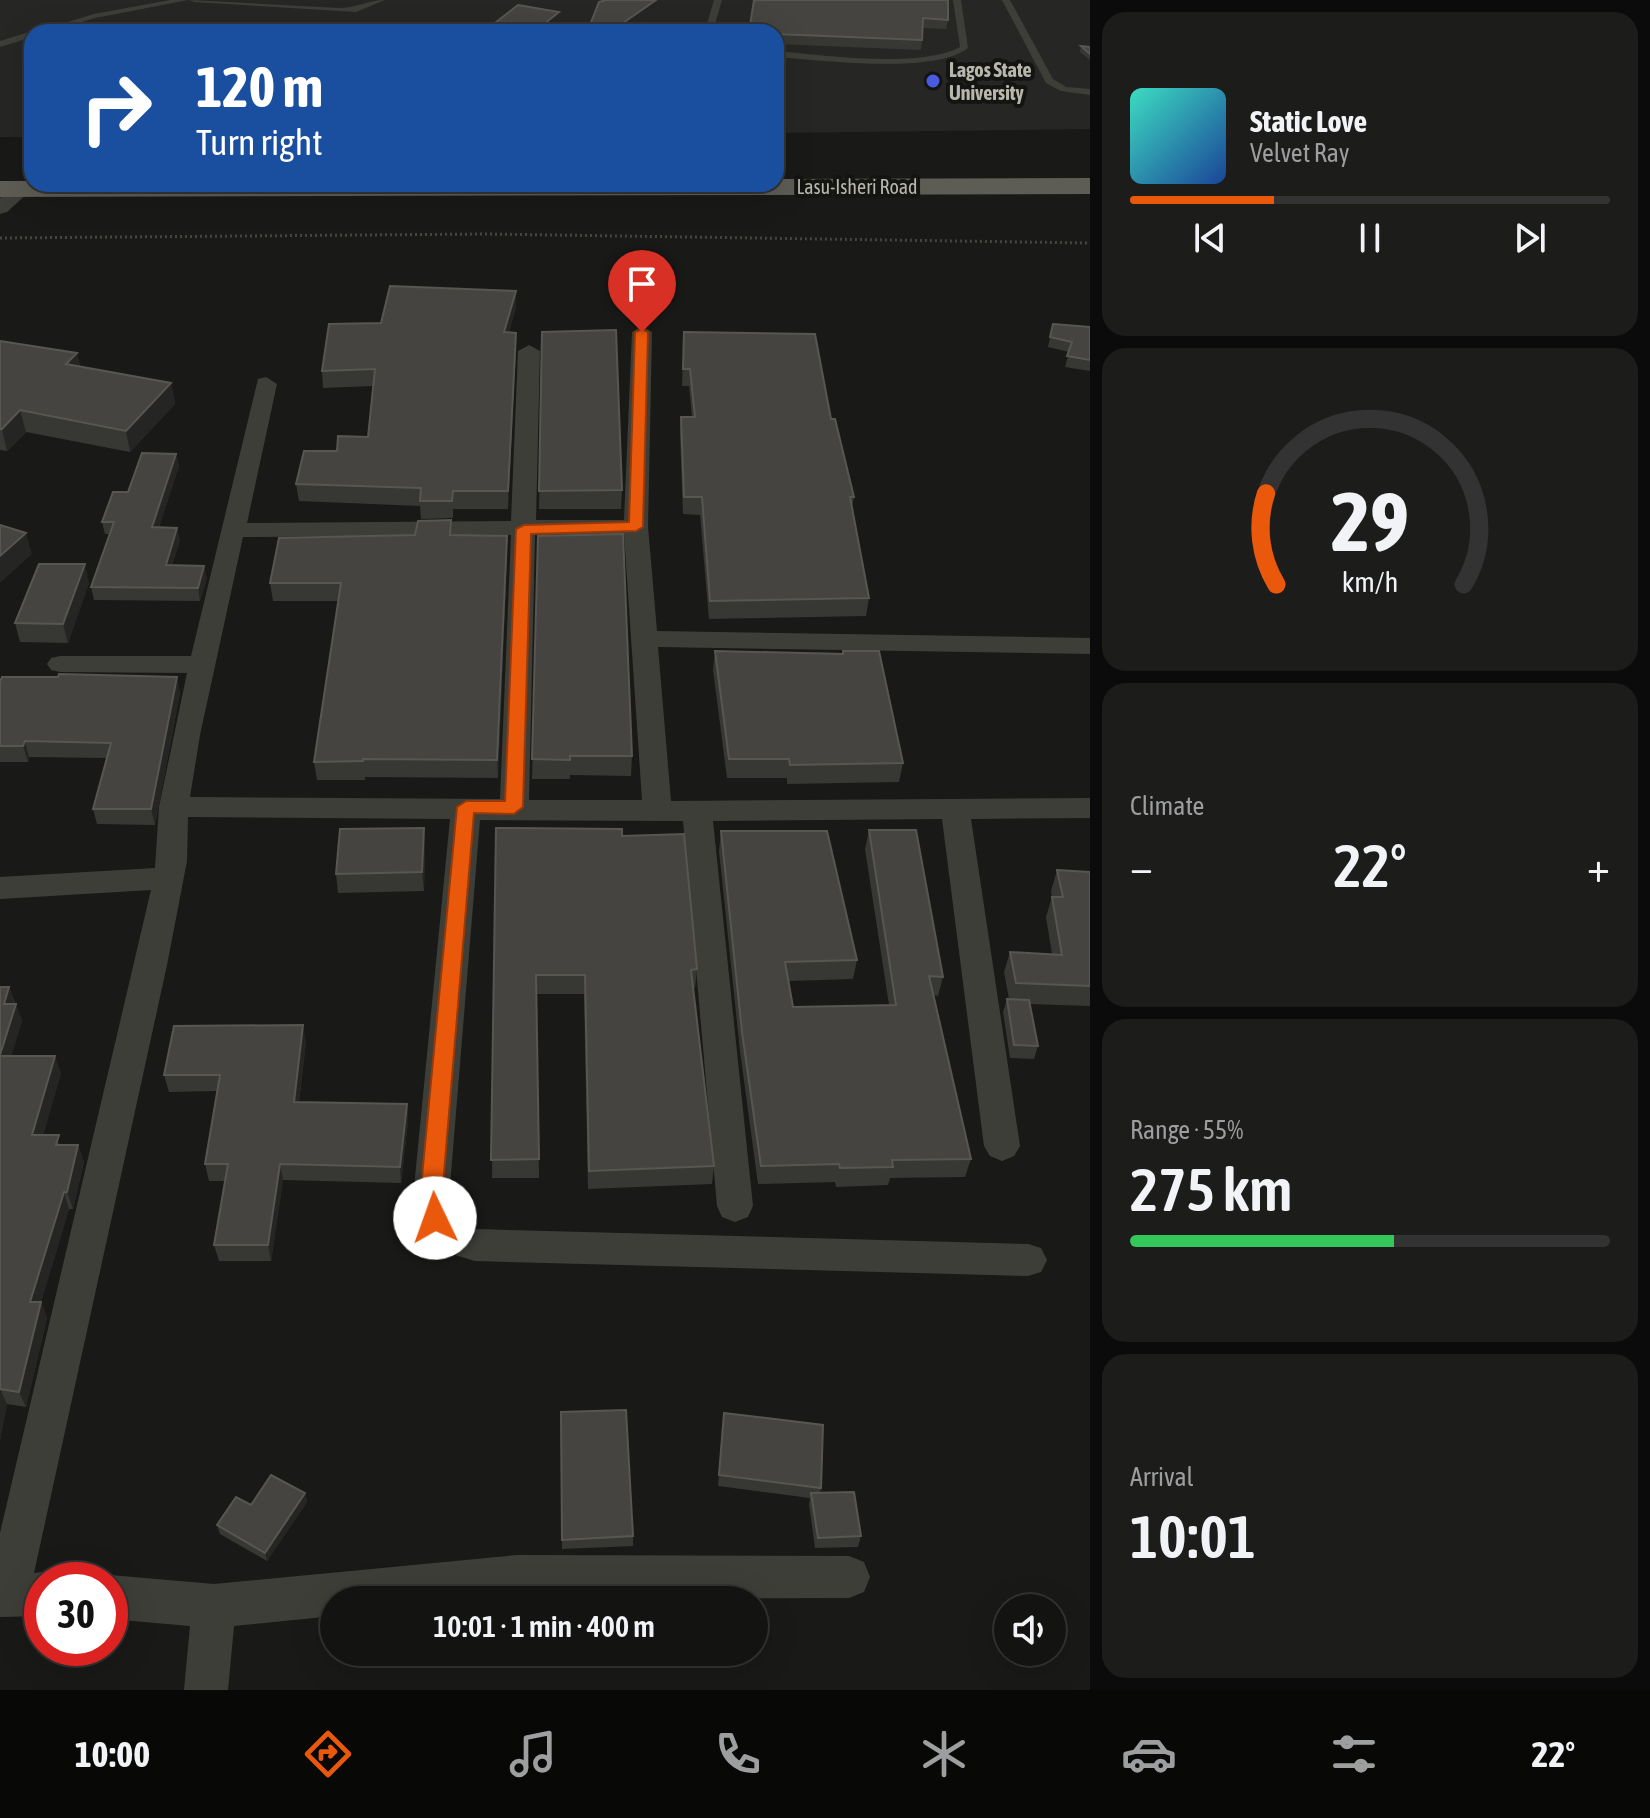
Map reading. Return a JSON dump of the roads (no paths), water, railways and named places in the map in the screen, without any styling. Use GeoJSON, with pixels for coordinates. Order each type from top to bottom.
{"type":"FeatureCollection","features":[{"type":"Feature","properties":{"kind":"main road","name":"Lasu-Isheri Road"},"geometry":{"type":"LineString","coordinates":[[784,176],[1088,183]]}},
{"type":"Feature","properties":{"kind":"main road","name":"Lasu-Isheri Road"},"geometry":{"type":"LineString","coordinates":[[784,183],[1088,183]]}},
{"type":"Feature","properties":{"kind":"street"},"geometry":{"type":"LineString","coordinates":[[0,208],[13,182]]}},
{"type":"Feature","properties":{"kind":"street"},"geometry":{"type":"LineString","coordinates":[[642,332],[636,527],[657,811]]}},
{"type":"Feature","properties":{"kind":"street"},"geometry":{"type":"LineString","coordinates":[[514,807],[529,351]]}},
{"type":"Feature","properties":{"kind":"street"},"geometry":{"type":"LineString","coordinates":[[16,1595],[169,878],[174,807],[201,665],[266,384]]}},
{"type":"Feature","properties":{"kind":"street"},"geometry":{"type":"LineString","coordinates":[[232,530],[636,527]]}},
{"type":"Feature","properties":{"kind":"street"},"geometry":{"type":"LineString","coordinates":[[645,639],[1090,646]]}},
{"type":"Feature","properties":{"kind":"street"},"geometry":{"type":"LineString","coordinates":[[60,664],[201,665]]}},
{"type":"Feature","properties":{"kind":"street"},"geometry":{"type":"LineString","coordinates":[[174,807],[514,807],[657,811],[1090,808]]}},
{"type":"Feature","properties":{"kind":"street"},"geometry":{"type":"LineString","coordinates":[[466,807],[431,1198],[441,1236],[475,1245],[1028,1260]]}},
{"type":"Feature","properties":{"kind":"street"},"geometry":{"type":"LineString","coordinates":[[955,810],[1002,1146]]}},
{"type":"Feature","properties":{"kind":"street"},"geometry":{"type":"LineString","coordinates":[[697,811],[735,1206]]}},
{"type":"Feature","properties":{"kind":"street"},"geometry":{"type":"LineString","coordinates":[[0,888],[169,878]]}},
{"type":"Feature","properties":{"kind":"street"},"geometry":{"type":"LineString","coordinates":[[128,1599],[214,1606],[517,1576],[849,1577]]}},
{"type":"Feature","properties":{"kind":"street"},"geometry":{"type":"LineString","coordinates":[[206,1690],[214,1606]]}},
{"type":"Feature","properties":{"kind":"lane"},"geometry":{"type":"LineString","coordinates":[[66,24],[184,0]]}},
{"type":"Feature","properties":{"kind":"lane"},"geometry":{"type":"LineString","coordinates":[[194,0],[356,10],[381,0]]}},
{"type":"Feature","properties":{"kind":"lane"},"geometry":{"type":"LineString","coordinates":[[711,24],[718,0]]}},
{"type":"Feature","properties":{"kind":"lane"},"geometry":{"type":"LineString","coordinates":[[784,54],[875,60],[949,57],[962,51],[957,0]]}},
{"type":"Feature","properties":{"kind":"lane"},"geometry":{"type":"LineString","coordinates":[[1006,0],[1049,81],[1064,89],[1090,92]]}},
{"type":"Feature","properties":{"kind":"lane"},"geometry":{"type":"LineString","coordinates":[[0,44],[24,36]]}},
{"type":"Feature","properties":{"kind":"lane"},"geometry":{"type":"LineString","coordinates":[[784,64],[866,68],[876,64],[875,60]]}},
{"type":"Feature","properties":{"kind":"place","name":"Lagos State University"},"geometry":{"type":"Point","coordinates":[933,81]}}]}
